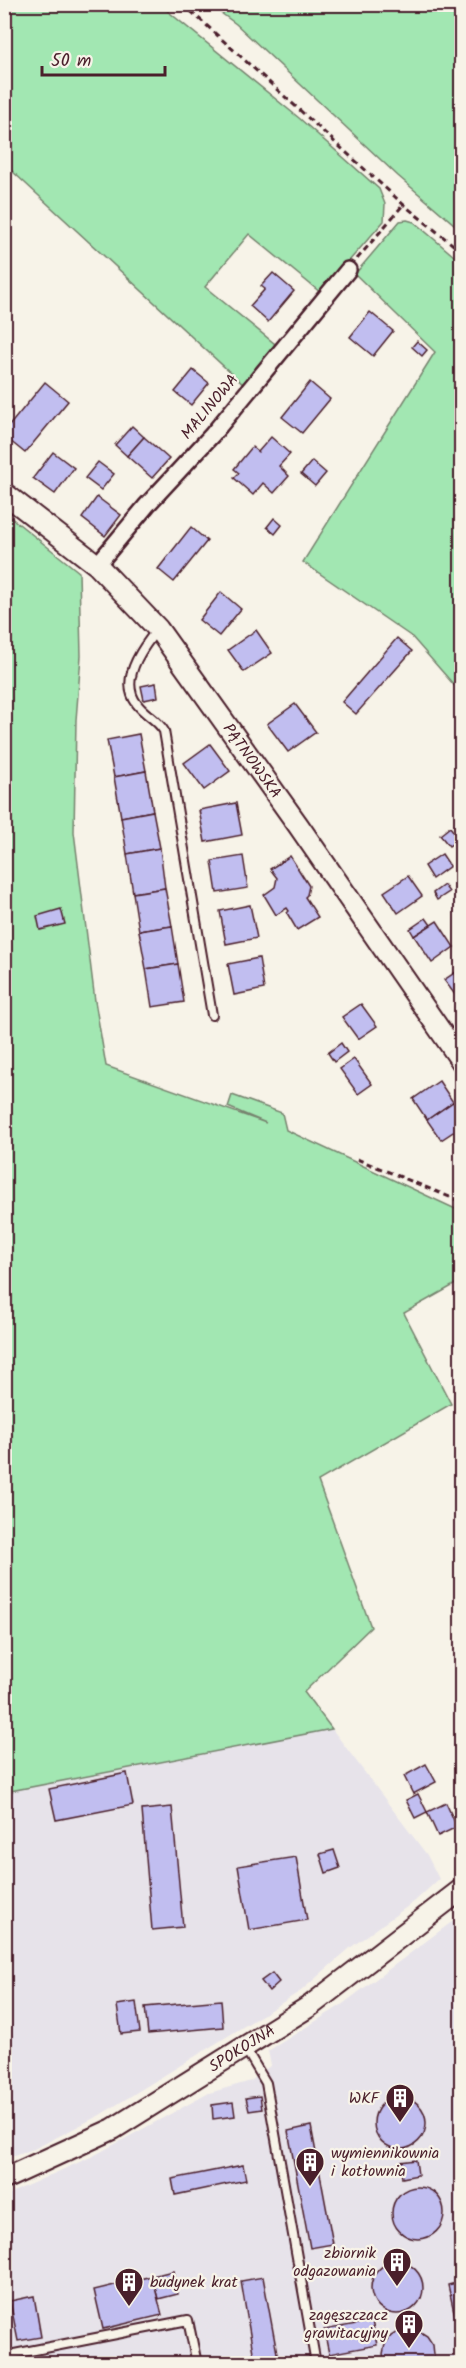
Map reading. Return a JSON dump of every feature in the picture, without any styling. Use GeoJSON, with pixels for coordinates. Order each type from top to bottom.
{"type":"FeatureCollection","features":[{"type":"Feature","properties":{"kind":"street","name":"MALINOWA"},"geometry":{"type":"LineString","coordinates":[[97,565],[147,505],[212,435],[348,270]]}},
{"type":"Feature","properties":{"kind":"street","name":"PĄTNOWSKA"},"geometry":{"type":"LineString","coordinates":[[4,493],[97,565],[158,629],[291,815],[462,1062]]}},
{"type":"Feature","properties":{"kind":"street","name":"SPOKOJNA"},"geometry":{"type":"LineString","coordinates":[[4,2179],[113,2129],[310,2006],[462,1889]]}},
{"type":"Feature","properties":{"kind":"lane"},"geometry":{"type":"LineString","coordinates":[[158,629],[141,651],[131,676],[131,686],[135,703],[158,721],[165,730],[212,1015]]}},
{"type":"Feature","properties":{"kind":"lane"},"geometry":{"type":"LineString","coordinates":[[244,2047],[266,2082],[316,2364]]}},
{"type":"Feature","properties":{"kind":"lane"},"geometry":{"type":"LineString","coordinates":[[4,2356],[188,2320],[197,2364]]}},
{"type":"Feature","properties":{"kind":"path"},"geometry":{"type":"LineString","coordinates":[[183,4],[404,205],[462,252]]}},
{"type":"Feature","properties":{"kind":"path"},"geometry":{"type":"LineString","coordinates":[[348,270],[404,205]]}},
{"type":"Feature","properties":{"kind":"path"},"geometry":{"type":"LineString","coordinates":[[357,1159],[462,1202]]}},
{"type":"Feature","properties":{"kind":"shaded area"},"geometry":{"type":"Polygon","coordinates":[[[332,1729],[427,1855],[439,1879],[415,1901],[350,1948],[301,1991],[100,2115],[34,2149],[5,2158],[5,1792],[332,1729]]]}},
{"type":"Feature","properties":{"kind":"shaded area"},"geometry":{"type":"Polygon","coordinates":[[[461,1915],[461,2363],[5,2363],[4,2198],[93,2156],[209,2093],[251,2081],[271,2065],[268,2051],[340,2006],[461,1915]]]}},
{"type":"Feature","properties":{"kind":"green space"},"geometry":{"type":"Polygon","coordinates":[[[5,5],[160,5],[299,118],[379,189],[385,204],[384,221],[321,293],[249,234],[205,287],[275,344],[245,386],[12,171],[5,179],[5,5]]]}},
{"type":"Feature","properties":{"kind":"green space"},"geometry":{"type":"Polygon","coordinates":[[[210,5],[461,5],[461,230],[398,176],[236,24],[210,5]]]}},
{"type":"Feature","properties":{"kind":"green space"},"geometry":{"type":"Polygon","coordinates":[[[400,221],[414,222],[461,262],[461,693],[412,637],[303,562],[435,352],[355,274],[400,221]]]}},
{"type":"Feature","properties":{"kind":"green space"},"geometry":{"type":"Polygon","coordinates":[[[4,512],[79,572],[81,656],[76,720],[74,832],[95,1001],[106,1066],[266,1123],[228,1107],[232,1095],[282,1113],[286,1130],[462,1212],[461,1281],[404,1313],[451,1404],[318,1481],[371,1627],[304,1692],[332,1729],[5,1792],[4,512]]]}},
{"type":"Feature","properties":{"kind":"building"},"geometry":{"type":"Polygon","coordinates":[[[273,273],[294,291],[268,322],[250,306],[265,289],[261,286],[273,273]]]}},
{"type":"Feature","properties":{"kind":"building"},"geometry":{"type":"Polygon","coordinates":[[[370,312],[393,331],[373,356],[350,337],[370,312]]]}},
{"type":"Feature","properties":{"kind":"building"},"geometry":{"type":"Polygon","coordinates":[[[417,341],[427,350],[422,356],[412,347],[417,341]]]}},
{"type":"Feature","properties":{"kind":"building"},"geometry":{"type":"Polygon","coordinates":[[[193,370],[209,383],[191,405],[175,392],[193,370]]]}},
{"type":"Feature","properties":{"kind":"building"},"geometry":{"type":"Polygon","coordinates":[[[45,382],[68,401],[25,453],[4,436],[4,432],[45,382]]]}},
{"type":"Feature","properties":{"kind":"building"},"geometry":{"type":"Polygon","coordinates":[[[310,382],[330,399],[302,433],[282,417],[310,382]]]}},
{"type":"Feature","properties":{"kind":"building"},"geometry":{"type":"Polygon","coordinates":[[[132,426],[144,437],[127,456],[115,445],[132,426]]]}},
{"type":"Feature","properties":{"kind":"building"},"geometry":{"type":"Polygon","coordinates":[[[144,437],[169,459],[152,478],[127,456],[144,437]]]}},
{"type":"Feature","properties":{"kind":"building"},"geometry":{"type":"Polygon","coordinates":[[[271,437],[290,454],[279,466],[289,476],[274,493],[263,483],[253,495],[234,478],[239,473],[234,469],[252,447],[258,452],[271,437]]]}},
{"type":"Feature","properties":{"kind":"building"},"geometry":{"type":"Polygon","coordinates":[[[53,452],[74,468],[55,494],[33,478],[53,452]]]}},
{"type":"Feature","properties":{"kind":"building"},"geometry":{"type":"Polygon","coordinates":[[[312,461],[326,473],[315,486],[301,474],[312,461]]]}},
{"type":"Feature","properties":{"kind":"building"},"geometry":{"type":"Polygon","coordinates":[[[98,462],[114,474],[101,490],[85,478],[98,462]]]}},
{"type":"Feature","properties":{"kind":"building"},"geometry":{"type":"Polygon","coordinates":[[[97,497],[121,515],[105,536],[82,518],[97,497]]]}},
{"type":"Feature","properties":{"kind":"building"},"geometry":{"type":"Polygon","coordinates":[[[274,518],[282,525],[275,534],[267,527],[274,518]]]}},
{"type":"Feature","properties":{"kind":"building"},"geometry":{"type":"Polygon","coordinates":[[[191,527],[207,541],[174,582],[158,569],[191,527]]]}},
{"type":"Feature","properties":{"kind":"building"},"geometry":{"type":"Polygon","coordinates":[[[221,592],[241,609],[219,636],[199,620],[221,592]]]}},
{"type":"Feature","properties":{"kind":"building"},"geometry":{"type":"Polygon","coordinates":[[[256,630],[272,653],[244,672],[228,650],[256,630]]]}},
{"type":"Feature","properties":{"kind":"building"},"geometry":{"type":"Polygon","coordinates":[[[397,638],[412,651],[356,714],[342,702],[397,638]]]}},
{"type":"Feature","properties":{"kind":"building"},"geometry":{"type":"Polygon","coordinates":[[[156,683],[158,697],[144,700],[141,686],[156,683]]]}},
{"type":"Feature","properties":{"kind":"building"},"geometry":{"type":"Polygon","coordinates":[[[295,704],[316,732],[288,752],[267,724],[295,704]]]}},
{"type":"Feature","properties":{"kind":"building"},"geometry":{"type":"Polygon","coordinates":[[[139,734],[146,771],[114,777],[107,740],[139,734]]]}},
{"type":"Feature","properties":{"kind":"building"},"geometry":{"type":"Polygon","coordinates":[[[210,744],[230,771],[204,790],[184,763],[210,744]]]}},
{"type":"Feature","properties":{"kind":"building"},"geometry":{"type":"Polygon","coordinates":[[[146,771],[153,811],[121,817],[114,777],[146,771]]]}},
{"type":"Feature","properties":{"kind":"building"},"geometry":{"type":"Polygon","coordinates":[[[236,803],[242,835],[205,842],[199,810],[236,803]]]}},
{"type":"Feature","properties":{"kind":"building"},"geometry":{"type":"Polygon","coordinates":[[[153,811],[160,848],[127,854],[121,817],[153,811]]]}},
{"type":"Feature","properties":{"kind":"building"},"geometry":{"type":"Polygon","coordinates":[[[450,827],[459,839],[449,846],[440,835],[450,827]]]}},
{"type":"Feature","properties":{"kind":"building"},"geometry":{"type":"Polygon","coordinates":[[[160,848],[165,888],[133,893],[127,854],[160,848]]]}},
{"type":"Feature","properties":{"kind":"building"},"geometry":{"type":"Polygon","coordinates":[[[442,854],[450,866],[432,879],[424,866],[442,854]]]}},
{"type":"Feature","properties":{"kind":"building"},"geometry":{"type":"Polygon","coordinates":[[[243,856],[248,888],[217,893],[212,861],[243,856]]]}},
{"type":"Feature","properties":{"kind":"building"},"geometry":{"type":"Polygon","coordinates":[[[290,856],[309,886],[305,897],[318,917],[297,930],[287,913],[289,911],[287,908],[276,915],[264,895],[275,887],[277,878],[270,869],[290,856]]]}},
{"type":"Feature","properties":{"kind":"building"},"geometry":{"type":"Polygon","coordinates":[[[408,876],[422,896],[398,913],[384,892],[408,876]]]}},
{"type":"Feature","properties":{"kind":"building"},"geometry":{"type":"Polygon","coordinates":[[[444,885],[449,892],[437,900],[433,893],[444,885]]]}},
{"type":"Feature","properties":{"kind":"building"},"geometry":{"type":"Polygon","coordinates":[[[165,888],[172,926],[139,931],[133,893],[165,888]]]}},
{"type":"Feature","properties":{"kind":"building"},"geometry":{"type":"Polygon","coordinates":[[[250,905],[257,938],[226,944],[220,911],[250,905]]]}},
{"type":"Feature","properties":{"kind":"building"},"geometry":{"type":"Polygon","coordinates":[[[61,909],[65,924],[40,930],[37,916],[61,909]]]}},
{"type":"Feature","properties":{"kind":"building"},"geometry":{"type":"Polygon","coordinates":[[[426,918],[431,925],[414,936],[410,929],[426,918]]]}},
{"type":"Feature","properties":{"kind":"building"},"geometry":{"type":"Polygon","coordinates":[[[437,921],[454,947],[432,963],[414,936],[437,921]]]}},
{"type":"Feature","properties":{"kind":"building"},"geometry":{"type":"Polygon","coordinates":[[[172,926],[178,964],[146,969],[139,931],[172,926]]]}},
{"type":"Feature","properties":{"kind":"building"},"geometry":{"type":"Polygon","coordinates":[[[259,958],[264,989],[234,995],[228,964],[259,958]]]}},
{"type":"Feature","properties":{"kind":"building"},"geometry":{"type":"Polygon","coordinates":[[[178,964],[184,1002],[152,1007],[146,969],[178,964]]]}},
{"type":"Feature","properties":{"kind":"building"},"geometry":{"type":"Polygon","coordinates":[[[462,968],[462,1004],[444,980],[462,968]]]}},
{"type":"Feature","properties":{"kind":"building"},"geometry":{"type":"Polygon","coordinates":[[[361,1004],[377,1026],[358,1039],[342,1017],[361,1004]]]}},
{"type":"Feature","properties":{"kind":"building"},"geometry":{"type":"Polygon","coordinates":[[[341,1043],[347,1052],[334,1062],[328,1053],[341,1043]]]}},
{"type":"Feature","properties":{"kind":"building"},"geometry":{"type":"Polygon","coordinates":[[[354,1059],[372,1084],[358,1094],[340,1069],[354,1059]]]}},
{"type":"Feature","properties":{"kind":"building"},"geometry":{"type":"Polygon","coordinates":[[[439,1081],[453,1102],[427,1120],[413,1099],[439,1081]]]}},
{"type":"Feature","properties":{"kind":"building"},"geometry":{"type":"Polygon","coordinates":[[[453,1102],[462,1114],[462,1126],[441,1140],[427,1120],[453,1102]]]}},
{"type":"Feature","properties":{"kind":"building"},"geometry":{"type":"Polygon","coordinates":[[[426,1764],[436,1782],[413,1794],[404,1776],[426,1764]]]}},
{"type":"Feature","properties":{"kind":"building"},"geometry":{"type":"Polygon","coordinates":[[[127,1773],[133,1805],[56,1820],[49,1789],[127,1773]]]}},
{"type":"Feature","properties":{"kind":"building"},"geometry":{"type":"Polygon","coordinates":[[[418,1794],[427,1812],[415,1818],[406,1800],[418,1794]]]}},
{"type":"Feature","properties":{"kind":"building"},"geometry":{"type":"Polygon","coordinates":[[[446,1803],[457,1827],[438,1836],[427,1812],[446,1803]]]}},
{"type":"Feature","properties":{"kind":"building"},"geometry":{"type":"Polygon","coordinates":[[[172,1807],[183,1927],[152,1930],[142,1810],[172,1807]]]}},
{"type":"Feature","properties":{"kind":"building"},"geometry":{"type":"Polygon","coordinates":[[[334,1850],[340,1868],[326,1873],[320,1854],[334,1850]]]}},
{"type":"Feature","properties":{"kind":"building"},"geometry":{"type":"Polygon","coordinates":[[[296,1857],[307,1920],[249,1930],[238,1866],[296,1857]]]}},
{"type":"Feature","properties":{"kind":"building"},"geometry":{"type":"Polygon","coordinates":[[[272,1973],[279,1982],[269,1991],[261,1981],[272,1973]]]}},
{"type":"Feature","properties":{"kind":"building"},"geometry":{"type":"Polygon","coordinates":[[[221,2000],[223,2027],[148,2034],[145,2007],[221,2000]]]}},
{"type":"Feature","properties":{"kind":"building"},"geometry":{"type":"Polygon","coordinates":[[[136,2002],[140,2032],[121,2034],[117,2005],[136,2002]]]}},
{"type":"Feature","properties":{"kind":"building"},"geometry":{"type":"Polygon","coordinates":[[[260,2096],[262,2109],[249,2111],[246,2098],[260,2096]]]}},
{"type":"Feature","properties":{"kind":"building","name":"WKF"},"geometry":{"type":"Polygon","coordinates":[[[395,2097],[405,2097],[414,2101],[422,2109],[426,2123],[422,2137],[414,2145],[405,2149],[395,2149],[386,2145],[378,2137],[374,2128],[374,2118],[378,2109],[386,2101],[395,2097]]]}},
{"type":"Feature","properties":{"kind":"building"},"geometry":{"type":"Polygon","coordinates":[[[233,2102],[235,2116],[213,2119],[212,2105],[233,2102]]]}},
{"type":"Feature","properties":{"kind":"building","name":"wymiennikownia i kotłownia"},"geometry":{"type":"Polygon","coordinates":[[[311,2126],[333,2244],[310,2248],[288,2131],[311,2126]]]}},
{"type":"Feature","properties":{"kind":"building"},"geometry":{"type":"Polygon","coordinates":[[[416,2160],[418,2175],[402,2178],[400,2162],[416,2160]]]}},
{"type":"Feature","properties":{"kind":"building"},"geometry":{"type":"Polygon","coordinates":[[[243,2165],[246,2180],[175,2195],[172,2179],[243,2165]]]}},
{"type":"Feature","properties":{"kind":"building"},"geometry":{"type":"Polygon","coordinates":[[[413,2187],[423,2187],[432,2191],[440,2199],[444,2213],[440,2227],[432,2235],[423,2239],[413,2239],[404,2235],[396,2227],[392,2218],[392,2208],[396,2199],[404,2191],[413,2187]]]}},
{"type":"Feature","properties":{"kind":"building","name":"zbiornik odgazowania"},"geometry":{"type":"Polygon","coordinates":[[[397,2262],[407,2264],[415,2270],[421,2278],[423,2288],[421,2298],[415,2306],[407,2312],[397,2314],[387,2312],[379,2306],[373,2298],[371,2288],[373,2278],[379,2270],[387,2264],[397,2262]]]}},
{"type":"Feature","properties":{"kind":"building"},"geometry":{"type":"Polygon","coordinates":[[[173,2271],[178,2294],[158,2299],[152,2276],[173,2271]]]}},
{"type":"Feature","properties":{"kind":"building","name":"budynek krat"},"geometry":{"type":"Polygon","coordinates":[[[152,2276],[162,2315],[103,2329],[94,2290],[152,2276]]]}},
{"type":"Feature","properties":{"kind":"building"},"geometry":{"type":"Polygon","coordinates":[[[263,2277],[279,2364],[255,2364],[241,2281],[263,2277]]]}},
{"type":"Feature","properties":{"kind":"building"},"geometry":{"type":"Polygon","coordinates":[[[456,2283],[462,2314],[455,2316],[448,2285],[456,2283]]]}},
{"type":"Feature","properties":{"kind":"building"},"geometry":{"type":"Polygon","coordinates":[[[34,2296],[41,2337],[18,2341],[10,2301],[34,2296]]]}},
{"type":"Feature","properties":{"kind":"building"},"geometry":{"type":"Polygon","coordinates":[[[372,2321],[377,2345],[329,2354],[324,2330],[372,2321]]]}},
{"type":"Feature","properties":{"kind":"building","name":"zagęszczacz grawitacyjny"},"geometry":{"type":"Polygon","coordinates":[[[409,2329],[427,2336],[433,2345],[433,2364],[385,2364],[383,2354],[385,2344],[399,2331],[409,2329]]]}},
{"type":"Feature","properties":{"kind":"place","name":"WKF"},"geometry":{"type":"Point","coordinates":[400,2124]}},
{"type":"Feature","properties":{"kind":"place","name":"wymiennikownia i kotłownia"},"geometry":{"type":"Point","coordinates":[310,2188]}},
{"type":"Feature","properties":{"kind":"place","name":"zbiornik odgazowania"},"geometry":{"type":"Point","coordinates":[397,2288]}},
{"type":"Feature","properties":{"kind":"place","name":"budynek krat"},"geometry":{"type":"Point","coordinates":[129,2308]}},
{"type":"Feature","properties":{"kind":"place","name":"zagęszczacz grawitacyjny"},"geometry":{"type":"Point","coordinates":[409,2350]}}]}
